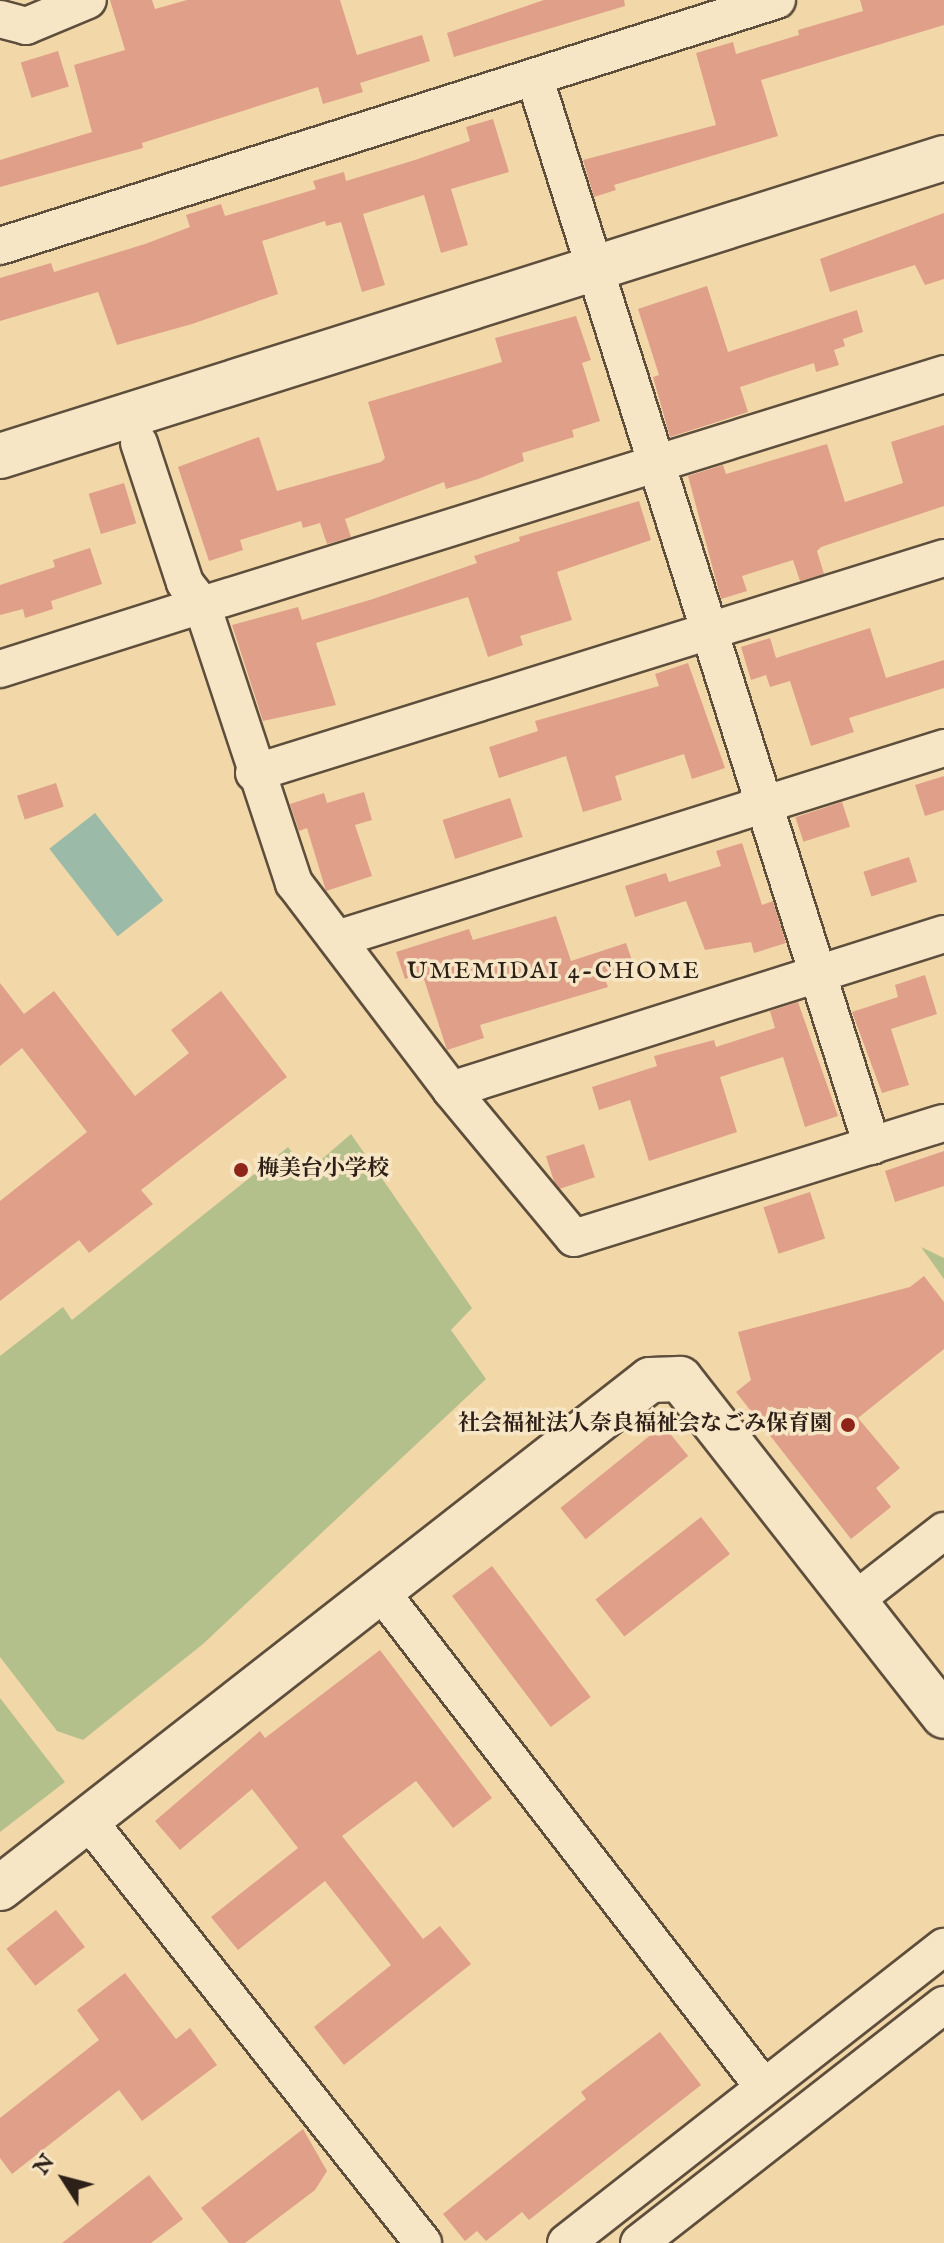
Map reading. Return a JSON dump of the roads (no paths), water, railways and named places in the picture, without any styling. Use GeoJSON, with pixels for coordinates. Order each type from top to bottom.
{"type":"FeatureCollection","features":[{"type":"Feature","properties":{"kind":"street"},"geometry":{"type":"LineString","coordinates":[[0,19],[26,26],[88,0]]}},
{"type":"Feature","properties":{"kind":"street"},"geometry":{"type":"LineString","coordinates":[[0,246],[777,0]]}},
{"type":"Feature","properties":{"kind":"street"},"geometry":{"type":"LineString","coordinates":[[535,79],[872,1146]]}},
{"type":"Feature","properties":{"kind":"street"},"geometry":{"type":"LineString","coordinates":[[0,456],[597,271],[944,158]]}},
{"type":"Feature","properties":{"kind":"street"},"geometry":{"type":"LineString","coordinates":[[0,669],[944,374]]}},
{"type":"Feature","properties":{"kind":"street"},"geometry":{"type":"LineString","coordinates":[[139,443],[185,583],[202,605],[254,773],[294,883],[451,1090],[574,1238],[944,1123]]}},
{"type":"Feature","properties":{"kind":"street"},"geometry":{"type":"LineString","coordinates":[[254,773],[944,558]]}},
{"type":"Feature","properties":{"kind":"street"},"geometry":{"type":"LineString","coordinates":[[337,939],[765,801],[944,748]]}},
{"type":"Feature","properties":{"kind":"street"},"geometry":{"type":"LineString","coordinates":[[451,1090],[944,934]]}},
{"type":"Feature","properties":{"kind":"street"},"geometry":{"type":"LineString","coordinates":[[0,1888],[378,1588],[650,1380],[680,1379],[944,1716]]}},
{"type":"Feature","properties":{"kind":"street"},"geometry":{"type":"LineString","coordinates":[[854,1601],[944,1531]]}},
{"type":"Feature","properties":{"kind":"street"},"geometry":{"type":"LineString","coordinates":[[378,1588],[762,2085]]}},
{"type":"Feature","properties":{"kind":"street"},"geometry":{"type":"LineString","coordinates":[[87,1819],[423,2243]]}},
{"type":"Feature","properties":{"kind":"street"},"geometry":{"type":"LineString","coordinates":[[566,2243],[762,2085],[944,1947]]}},
{"type":"Feature","properties":{"kind":"street"},"geometry":{"type":"LineString","coordinates":[[639,2243],[944,2005]]}},
{"type":"Feature","properties":{"kind":"place","name":"梅美台小学校"},"geometry":{"type":"Point","coordinates":[241,1170]}},
{"type":"Feature","properties":{"kind":"place","name":"社会福祉法人奈良福祉会なごみ保育園"},"geometry":{"type":"Point","coordinates":[848,1425]}},
{"type":"Feature","properties":{"kind":"district","name":"UMEMIDAI 4-CHOME"},"geometry":{"type":"Point","coordinates":[554,972]}}]}
